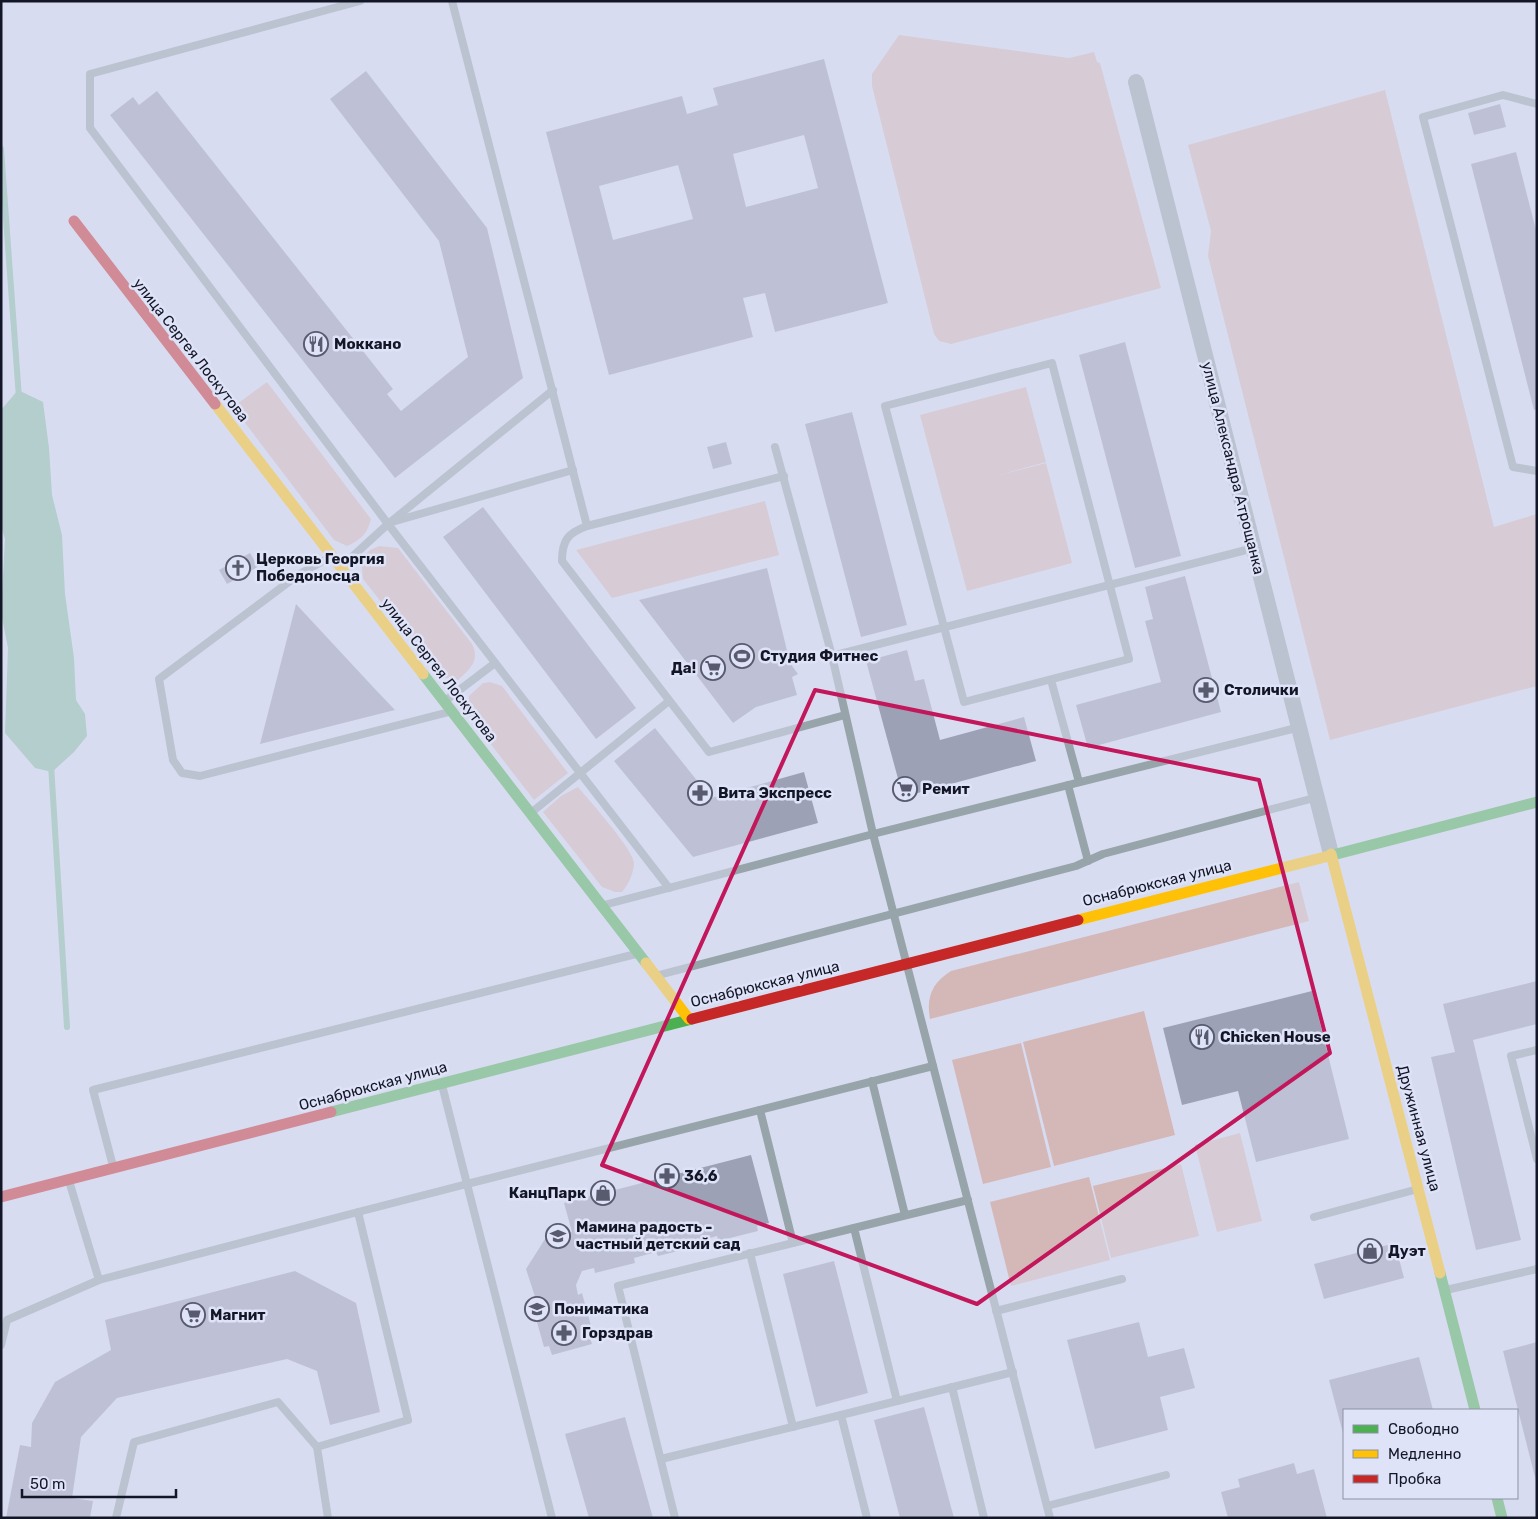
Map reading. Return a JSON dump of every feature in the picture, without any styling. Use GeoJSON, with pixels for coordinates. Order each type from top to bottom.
{"type":"FeatureCollection","features":[{"type":"Feature","properties":{"kind":"street","name":"улица Александра Атрощанка"},"geometry":{"type":"LineString","coordinates":[[1136,82],[1331,854]]}},
{"type":"Feature","properties":{"kind":"street","name":"улица Сергея Лоскутова"},"geometry":{"type":"LineString","coordinates":[[74,221],[688,1019]]}},
{"type":"Feature","properties":{"kind":"street","name":"Оснабрюкская улица"},"geometry":{"type":"LineString","coordinates":[[1,1197],[1537,802]]}},
{"type":"Feature","properties":{"kind":"street","name":"Дружинная улица"},"geometry":{"type":"LineString","coordinates":[[1331,854],[1420,1188],[1475,1409]]}},
{"type":"Feature","properties":{"kind":"street"},"geometry":{"type":"LineString","coordinates":[[1497,1499],[1502,1518]]}},
{"type":"Feature","properties":{"kind":"lane"},"geometry":{"type":"LineString","coordinates":[[360,1],[90,74],[90,128],[388,524],[668,888]]}},
{"type":"Feature","properties":{"kind":"lane"},"geometry":{"type":"LineString","coordinates":[[452,1],[587,526]]}},
{"type":"Feature","properties":{"kind":"lane"},"geometry":{"type":"LineString","coordinates":[[1537,104],[1503,95],[1423,117],[1513,467],[1537,471]]}},
{"type":"Feature","properties":{"kind":"lane"},"geometry":{"type":"LineString","coordinates":[[1052,363],[1110,585],[1129,660],[964,702],[885,406],[1052,363]]}},
{"type":"Feature","properties":{"kind":"lane"},"geometry":{"type":"LineString","coordinates":[[340,567],[388,524],[553,390]]}},
{"type":"Feature","properties":{"kind":"lane"},"geometry":{"type":"LineString","coordinates":[[776,448],[832,656],[873,834],[1050,1518]]}},
{"type":"Feature","properties":{"kind":"lane"},"geometry":{"type":"LineString","coordinates":[[388,524],[573,470]]}},
{"type":"Feature","properties":{"kind":"lane"},"geometry":{"type":"LineString","coordinates":[[784,476],[575,530],[562,547],[562,561],[709,752],[845,716]]}},
{"type":"Feature","properties":{"kind":"lane"},"geometry":{"type":"LineString","coordinates":[[832,656],[1254,548]]}},
{"type":"Feature","properties":{"kind":"lane"},"geometry":{"type":"LineString","coordinates":[[331,556],[298,575],[159,679],[173,760],[182,772],[200,776],[447,706],[495,663]]}},
{"type":"Feature","properties":{"kind":"lane"},"geometry":{"type":"LineString","coordinates":[[1050,680],[1079,782]]}},
{"type":"Feature","properties":{"kind":"lane"},"geometry":{"type":"LineString","coordinates":[[530,814],[669,701]]}},
{"type":"Feature","properties":{"kind":"lane"},"geometry":{"type":"LineString","coordinates":[[602,906],[873,834],[1300,727]]}},
{"type":"Feature","properties":{"kind":"lane"},"geometry":{"type":"LineString","coordinates":[[1068,785],[1088,860]]}},
{"type":"Feature","properties":{"kind":"lane"},"geometry":{"type":"LineString","coordinates":[[655,976],[1076,866],[1103,854],[1318,797]]}},
{"type":"Feature","properties":{"kind":"lane"},"geometry":{"type":"LineString","coordinates":[[113,1168],[93,1090],[638,953]]}},
{"type":"Feature","properties":{"kind":"lane"},"geometry":{"type":"LineString","coordinates":[[1537,1050],[1511,1056],[1537,1159]]}},
{"type":"Feature","properties":{"kind":"lane"},"geometry":{"type":"LineString","coordinates":[[1,1346],[6,1320],[99,1280],[467,1184],[933,1066]]}},
{"type":"Feature","properties":{"kind":"lane"},"geometry":{"type":"LineString","coordinates":[[872,1081],[905,1215]]}},
{"type":"Feature","properties":{"kind":"lane"},"geometry":{"type":"LineString","coordinates":[[441,1083],[552,1518]]}},
{"type":"Feature","properties":{"kind":"lane"},"geometry":{"type":"LineString","coordinates":[[760,1110],[793,1243]]}},
{"type":"Feature","properties":{"kind":"lane"},"geometry":{"type":"LineString","coordinates":[[69,1179],[99,1280]]}},
{"type":"Feature","properties":{"kind":"lane"},"geometry":{"type":"LineString","coordinates":[[1314,1216],[1420,1188]]}},
{"type":"Feature","properties":{"kind":"lane"},"geometry":{"type":"LineString","coordinates":[[675,1518],[618,1286],[968,1200]]}},
{"type":"Feature","properties":{"kind":"lane"},"geometry":{"type":"LineString","coordinates":[[317,1447],[408,1420],[358,1212]]}},
{"type":"Feature","properties":{"kind":"lane"},"geometry":{"type":"LineString","coordinates":[[854,1228],[897,1401]]}},
{"type":"Feature","properties":{"kind":"lane"},"geometry":{"type":"LineString","coordinates":[[750,1253],[793,1427]]}},
{"type":"Feature","properties":{"kind":"lane"},"geometry":{"type":"LineString","coordinates":[[1445,1290],[1537,1269]]}},
{"type":"Feature","properties":{"kind":"lane"},"geometry":{"type":"LineString","coordinates":[[996,1310],[1122,1279]]}},
{"type":"Feature","properties":{"kind":"lane"},"geometry":{"type":"LineString","coordinates":[[661,1459],[1013,1372]]}},
{"type":"Feature","properties":{"kind":"lane"},"geometry":{"type":"LineString","coordinates":[[952,1387],[984,1518]]}},
{"type":"Feature","properties":{"kind":"lane"},"geometry":{"type":"LineString","coordinates":[[116,1518],[134,1442],[278,1402],[317,1447],[328,1518]]}},
{"type":"Feature","properties":{"kind":"lane"},"geometry":{"type":"LineString","coordinates":[[841,1415],[867,1518]]}},
{"type":"Feature","properties":{"kind":"lane"},"geometry":{"type":"LineString","coordinates":[[1047,1506],[1166,1475]]}},
{"type":"Feature","properties":{"kind":"highlighted area"},"geometry":{"type":"Polygon","coordinates":[[[815,690],[1259,780],[1330,1053],[977,1304],[602,1165],[815,690]]]}},
{"type":"Feature","properties":{"kind":"shaded area"},"geometry":{"type":"Polygon","coordinates":[[[899,35],[1069,58],[1094,52],[1097,62],[1100,63],[1161,288],[951,344],[939,341],[934,334],[872,86],[872,74],[899,35]]]}},
{"type":"Feature","properties":{"kind":"shaded area"},"geometry":{"type":"Polygon","coordinates":[[[1385,90],[1494,527],[1537,514],[1537,686],[1330,740],[1208,256],[1211,231],[1188,145],[1385,90]]]}},
{"type":"Feature","properties":{"kind":"shaded area"},"geometry":{"type":"Polygon","coordinates":[[[267,382],[371,519],[366,532],[347,546],[334,540],[233,407],[267,382]]]}},
{"type":"Feature","properties":{"kind":"shaded area"},"geometry":{"type":"Polygon","coordinates":[[[1026,387],[1046,462],[999,475],[1046,463],[1072,563],[967,591],[920,415],[1026,387]]]}},
{"type":"Feature","properties":{"kind":"shaded area"},"geometry":{"type":"Polygon","coordinates":[[[18,390],[43,402],[49,448],[52,495],[62,535],[65,594],[74,658],[76,700],[85,714],[87,736],[74,752],[52,772],[35,768],[5,733],[8,648],[1,612],[5,539],[1,526],[1,410],[18,390]]]}},
{"type":"Feature","properties":{"kind":"shaded area"},"geometry":{"type":"Polygon","coordinates":[[[765,501],[779,555],[612,598],[576,550],[765,501]]]}},
{"type":"Feature","properties":{"kind":"shaded area"},"geometry":{"type":"Polygon","coordinates":[[[379,546],[398,548],[472,644],[475,660],[458,680],[440,677],[363,579],[361,559],[370,550],[379,546]]]}},
{"type":"Feature","properties":{"kind":"shaded area"},"geometry":{"type":"Polygon","coordinates":[[[490,682],[502,686],[568,773],[534,800],[469,716],[469,696],[483,683],[490,682]]]}},
{"type":"Feature","properties":{"kind":"shaded area"},"geometry":{"type":"Polygon","coordinates":[[[578,787],[619,836],[632,856],[634,863],[633,871],[622,892],[615,892],[602,887],[543,812],[561,796],[578,787]]]}},
{"type":"Feature","properties":{"kind":"shaded area"},"geometry":{"type":"Polygon","coordinates":[[[1299,882],[1309,921],[930,1019],[929,1004],[932,991],[939,980],[951,971],[1299,882]]]}},
{"type":"Feature","properties":{"kind":"shaded area"},"geometry":{"type":"Polygon","coordinates":[[[1144,1011],[1175,1135],[1054,1166],[1023,1042],[1144,1011]]]}},
{"type":"Feature","properties":{"kind":"shaded area"},"geometry":{"type":"Polygon","coordinates":[[[1021,1043],[1051,1167],[983,1184],[952,1060],[1021,1043]]]}},
{"type":"Feature","properties":{"kind":"shaded area"},"geometry":{"type":"Polygon","coordinates":[[[1240,1133],[1262,1221],[1217,1232],[1195,1145],[1240,1133]]]}},
{"type":"Feature","properties":{"kind":"shaded area"},"geometry":{"type":"Polygon","coordinates":[[[1181,1164],[1199,1236],[1111,1258],[1093,1186],[1181,1164]]]}},
{"type":"Feature","properties":{"kind":"shaded area"},"geometry":{"type":"Polygon","coordinates":[[[1089,1177],[1110,1260],[1011,1286],[990,1202],[1089,1177]]]}},
{"type":"Feature","properties":{"kind":"building"},"geometry":{"type":"Polygon","coordinates":[[[824,59],[888,303],[775,332],[765,293],[743,298],[753,337],[609,375],[546,132],[682,96],[687,114],[718,105],[713,88],[824,59]],[[804,135],[733,154],[746,207],[818,188],[804,135]],[[678,165],[599,186],[613,240],[693,219],[678,165]]]}},
{"type":"Feature","properties":{"kind":"building"},"geometry":{"type":"Polygon","coordinates":[[[366,71],[487,228],[523,378],[395,478],[110,115],[133,97],[139,105],[157,91],[393,389],[387,394],[401,411],[468,357],[439,241],[330,99],[366,71]]]}},
{"type":"Feature","properties":{"kind":"building"},"geometry":{"type":"Polygon","coordinates":[[[1500,104],[1506,127],[1474,135],[1468,113],[1500,104]]]}},
{"type":"Feature","properties":{"kind":"building"},"geometry":{"type":"Polygon","coordinates":[[[1516,152],[1537,234],[1537,409],[1534,410],[1471,164],[1516,152]]]}},
{"type":"Feature","properties":{"kind":"building"},"geometry":{"type":"Polygon","coordinates":[[[1125,342],[1181,556],[1135,568],[1079,355],[1125,342]]]}},
{"type":"Feature","properties":{"kind":"building"},"geometry":{"type":"Polygon","coordinates":[[[852,412],[907,625],[861,637],[805,424],[852,412]]]}},
{"type":"Feature","properties":{"kind":"building"},"geometry":{"type":"Polygon","coordinates":[[[726,442],[732,464],[713,469],[707,447],[726,442]]]}},
{"type":"Feature","properties":{"kind":"building"},"geometry":{"type":"Polygon","coordinates":[[[483,507],[636,708],[596,739],[443,537],[483,507]]]}},
{"type":"Feature","properties":{"kind":"building","name":"Церковь Георгия Победоносца"},"geometry":{"type":"Polygon","coordinates":[[[250,553],[258,567],[227,584],[219,570],[250,553]]]}},
{"type":"Feature","properties":{"kind":"building"},"geometry":{"type":"Polygon","coordinates":[[[767,568],[790,663],[798,674],[792,677],[797,695],[756,707],[733,723],[639,600],[767,568]]]}},
{"type":"Feature","properties":{"kind":"building"},"geometry":{"type":"Polygon","coordinates":[[[1185,576],[1221,712],[1088,748],[1076,705],[1161,682],[1145,621],[1153,619],[1145,587],[1185,576]]]}},
{"type":"Feature","properties":{"kind":"building"},"geometry":{"type":"Polygon","coordinates":[[[296,604],[374,688],[395,710],[260,744],[296,604]]]}},
{"type":"Feature","properties":{"kind":"building"},"geometry":{"type":"Polygon","coordinates":[[[907,650],[915,681],[924,679],[940,740],[1024,717],[1036,761],[903,797],[866,661],[907,650]]]}},
{"type":"Feature","properties":{"kind":"building"},"geometry":{"type":"Polygon","coordinates":[[[655,728],[711,798],[804,772],[818,823],[693,857],[614,761],[655,728]]]}},
{"type":"Feature","properties":{"kind":"building"},"geometry":{"type":"Polygon","coordinates":[[[1537,981],[1537,1024],[1473,1040],[1521,1240],[1476,1250],[1431,1057],[1455,1052],[1443,1004],[1537,981]]]}},
{"type":"Feature","properties":{"kind":"building"},"geometry":{"type":"Polygon","coordinates":[[[1312,991],[1349,1139],[1256,1162],[1238,1091],[1182,1105],[1163,1028],[1312,991]]]}},
{"type":"Feature","properties":{"kind":"building"},"geometry":{"type":"Polygon","coordinates":[[[751,1155],[769,1223],[757,1226],[758,1231],[718,1241],[717,1236],[697,1242],[698,1246],[658,1256],[656,1252],[634,1258],[635,1263],[595,1273],[594,1268],[582,1271],[576,1285],[578,1295],[582,1293],[593,1333],[589,1334],[592,1344],[552,1355],[549,1346],[544,1347],[533,1308],[538,1306],[526,1269],[545,1239],[572,1232],[564,1203],[751,1155]]]}},
{"type":"Feature","properties":{"kind":"building"},"geometry":{"type":"Polygon","coordinates":[[[1395,1243],[1404,1278],[1324,1299],[1314,1264],[1395,1243]]]}},
{"type":"Feature","properties":{"kind":"building"},"geometry":{"type":"Polygon","coordinates":[[[834,1261],[868,1393],[816,1407],[783,1274],[834,1261]]]}},
{"type":"Feature","properties":{"kind":"building"},"geometry":{"type":"Polygon","coordinates":[[[295,1271],[356,1303],[380,1412],[330,1425],[317,1371],[287,1359],[117,1398],[81,1437],[72,1498],[93,1501],[90,1518],[6,1518],[20,1445],[31,1447],[32,1423],[55,1382],[111,1350],[105,1320],[295,1271]]]}},
{"type":"Feature","properties":{"kind":"building"},"geometry":{"type":"Polygon","coordinates":[[[1139,1322],[1148,1357],[1184,1348],[1195,1388],[1160,1397],[1168,1430],[1095,1449],[1067,1340],[1139,1322]]]}},
{"type":"Feature","properties":{"kind":"building"},"geometry":{"type":"Polygon","coordinates":[[[1537,1342],[1537,1481],[1536,1481],[1503,1351],[1537,1342]]]}},
{"type":"Feature","properties":{"kind":"building"},"geometry":{"type":"Polygon","coordinates":[[[1419,1357],[1433,1409],[1343,1409],[1343,1433],[1329,1380],[1419,1357]]]}},
{"type":"Feature","properties":{"kind":"building"},"geometry":{"type":"Polygon","coordinates":[[[924,1407],[954,1518],[900,1518],[874,1420],[924,1407]]]}},
{"type":"Feature","properties":{"kind":"building"},"geometry":{"type":"Polygon","coordinates":[[[625,1417],[653,1518],[589,1518],[565,1434],[625,1417]]]}},
{"type":"Feature","properties":{"kind":"building"},"geometry":{"type":"Polygon","coordinates":[[[1294,1463],[1297,1474],[1314,1469],[1327,1518],[1228,1518],[1221,1492],[1240,1487],[1238,1479],[1294,1463]]]}},
{"type":"Feature","properties":{"kind":"waterway"},"geometry":{"type":"LineString","coordinates":[[1,149],[19,398]]}},
{"type":"Feature","properties":{"kind":"waterway"},"geometry":{"type":"LineString","coordinates":[[51,764],[67,1027]]}},
{"type":"Feature","properties":{"kind":"traffic: fast"},"geometry":{"type":"LineString","coordinates":[[423,674],[646,963]]}},
{"type":"Feature","properties":{"kind":"traffic: fast"},"geometry":{"type":"LineString","coordinates":[[1329,856],[1537,802]]}},
{"type":"Feature","properties":{"kind":"traffic: fast"},"geometry":{"type":"LineString","coordinates":[[331,1112],[692,1019]]}},
{"type":"Feature","properties":{"kind":"traffic: fast"},"geometry":{"type":"LineString","coordinates":[[1440,1273],[1475,1409]]}},
{"type":"Feature","properties":{"kind":"traffic: fast"},"geometry":{"type":"LineString","coordinates":[[1497,1499],[1502,1518]]}},
{"type":"Feature","properties":{"kind":"traffic: slow"},"geometry":{"type":"LineString","coordinates":[[215,404],[423,674]]}},
{"type":"Feature","properties":{"kind":"traffic: slow"},"geometry":{"type":"LineString","coordinates":[[1331,854],[1440,1273]]}},
{"type":"Feature","properties":{"kind":"traffic: slow"},"geometry":{"type":"LineString","coordinates":[[1078,920],[1329,856]]}},
{"type":"Feature","properties":{"kind":"traffic: slow"},"geometry":{"type":"LineString","coordinates":[[646,963],[689,1019]]}},
{"type":"Feature","properties":{"kind":"traffic: jam"},"geometry":{"type":"LineString","coordinates":[[74,221],[215,404]]}},
{"type":"Feature","properties":{"kind":"traffic: jam"},"geometry":{"type":"LineString","coordinates":[[692,1019],[1078,920]]}},
{"type":"Feature","properties":{"kind":"traffic: jam"},"geometry":{"type":"LineString","coordinates":[[1,1197],[331,1112]]}},
{"type":"Feature","properties":{"kind":"place","name":"Моккано"},"geometry":{"type":"Point","coordinates":[316,344]}},
{"type":"Feature","properties":{"kind":"place","name":"Церковь Георгия Победоносца"},"geometry":{"type":"Point","coordinates":[238,568]}},
{"type":"Feature","properties":{"kind":"place","name":"Студия Фитнес"},"geometry":{"type":"Point","coordinates":[742,656]}},
{"type":"Feature","properties":{"kind":"place","name":"Да!"},"geometry":{"type":"Point","coordinates":[713,668]}},
{"type":"Feature","properties":{"kind":"place","name":"Столички"},"geometry":{"type":"Point","coordinates":[1206,690]}},
{"type":"Feature","properties":{"kind":"place","name":"Ремит"},"geometry":{"type":"Point","coordinates":[905,789]}},
{"type":"Feature","properties":{"kind":"place","name":"Вита Экспресс"},"geometry":{"type":"Point","coordinates":[700,793]}},
{"type":"Feature","properties":{"kind":"place","name":"Chicken House"},"geometry":{"type":"Point","coordinates":[1202,1037]}},
{"type":"Feature","properties":{"kind":"place","name":"36,6"},"geometry":{"type":"Point","coordinates":[667,1176]}},
{"type":"Feature","properties":{"kind":"place","name":"КанцПарк"},"geometry":{"type":"Point","coordinates":[603,1193]}},
{"type":"Feature","properties":{"kind":"place","name":"Мамина радость - частный детский сад"},"geometry":{"type":"Point","coordinates":[558,1236]}},
{"type":"Feature","properties":{"kind":"place","name":"Дуэт"},"geometry":{"type":"Point","coordinates":[1370,1251]}},
{"type":"Feature","properties":{"kind":"place","name":"Пониматика"},"geometry":{"type":"Point","coordinates":[537,1309]}},
{"type":"Feature","properties":{"kind":"place","name":"Магнит"},"geometry":{"type":"Point","coordinates":[193,1315]}},
{"type":"Feature","properties":{"kind":"place","name":"Горздрав"},"geometry":{"type":"Point","coordinates":[564,1333]}}]}
